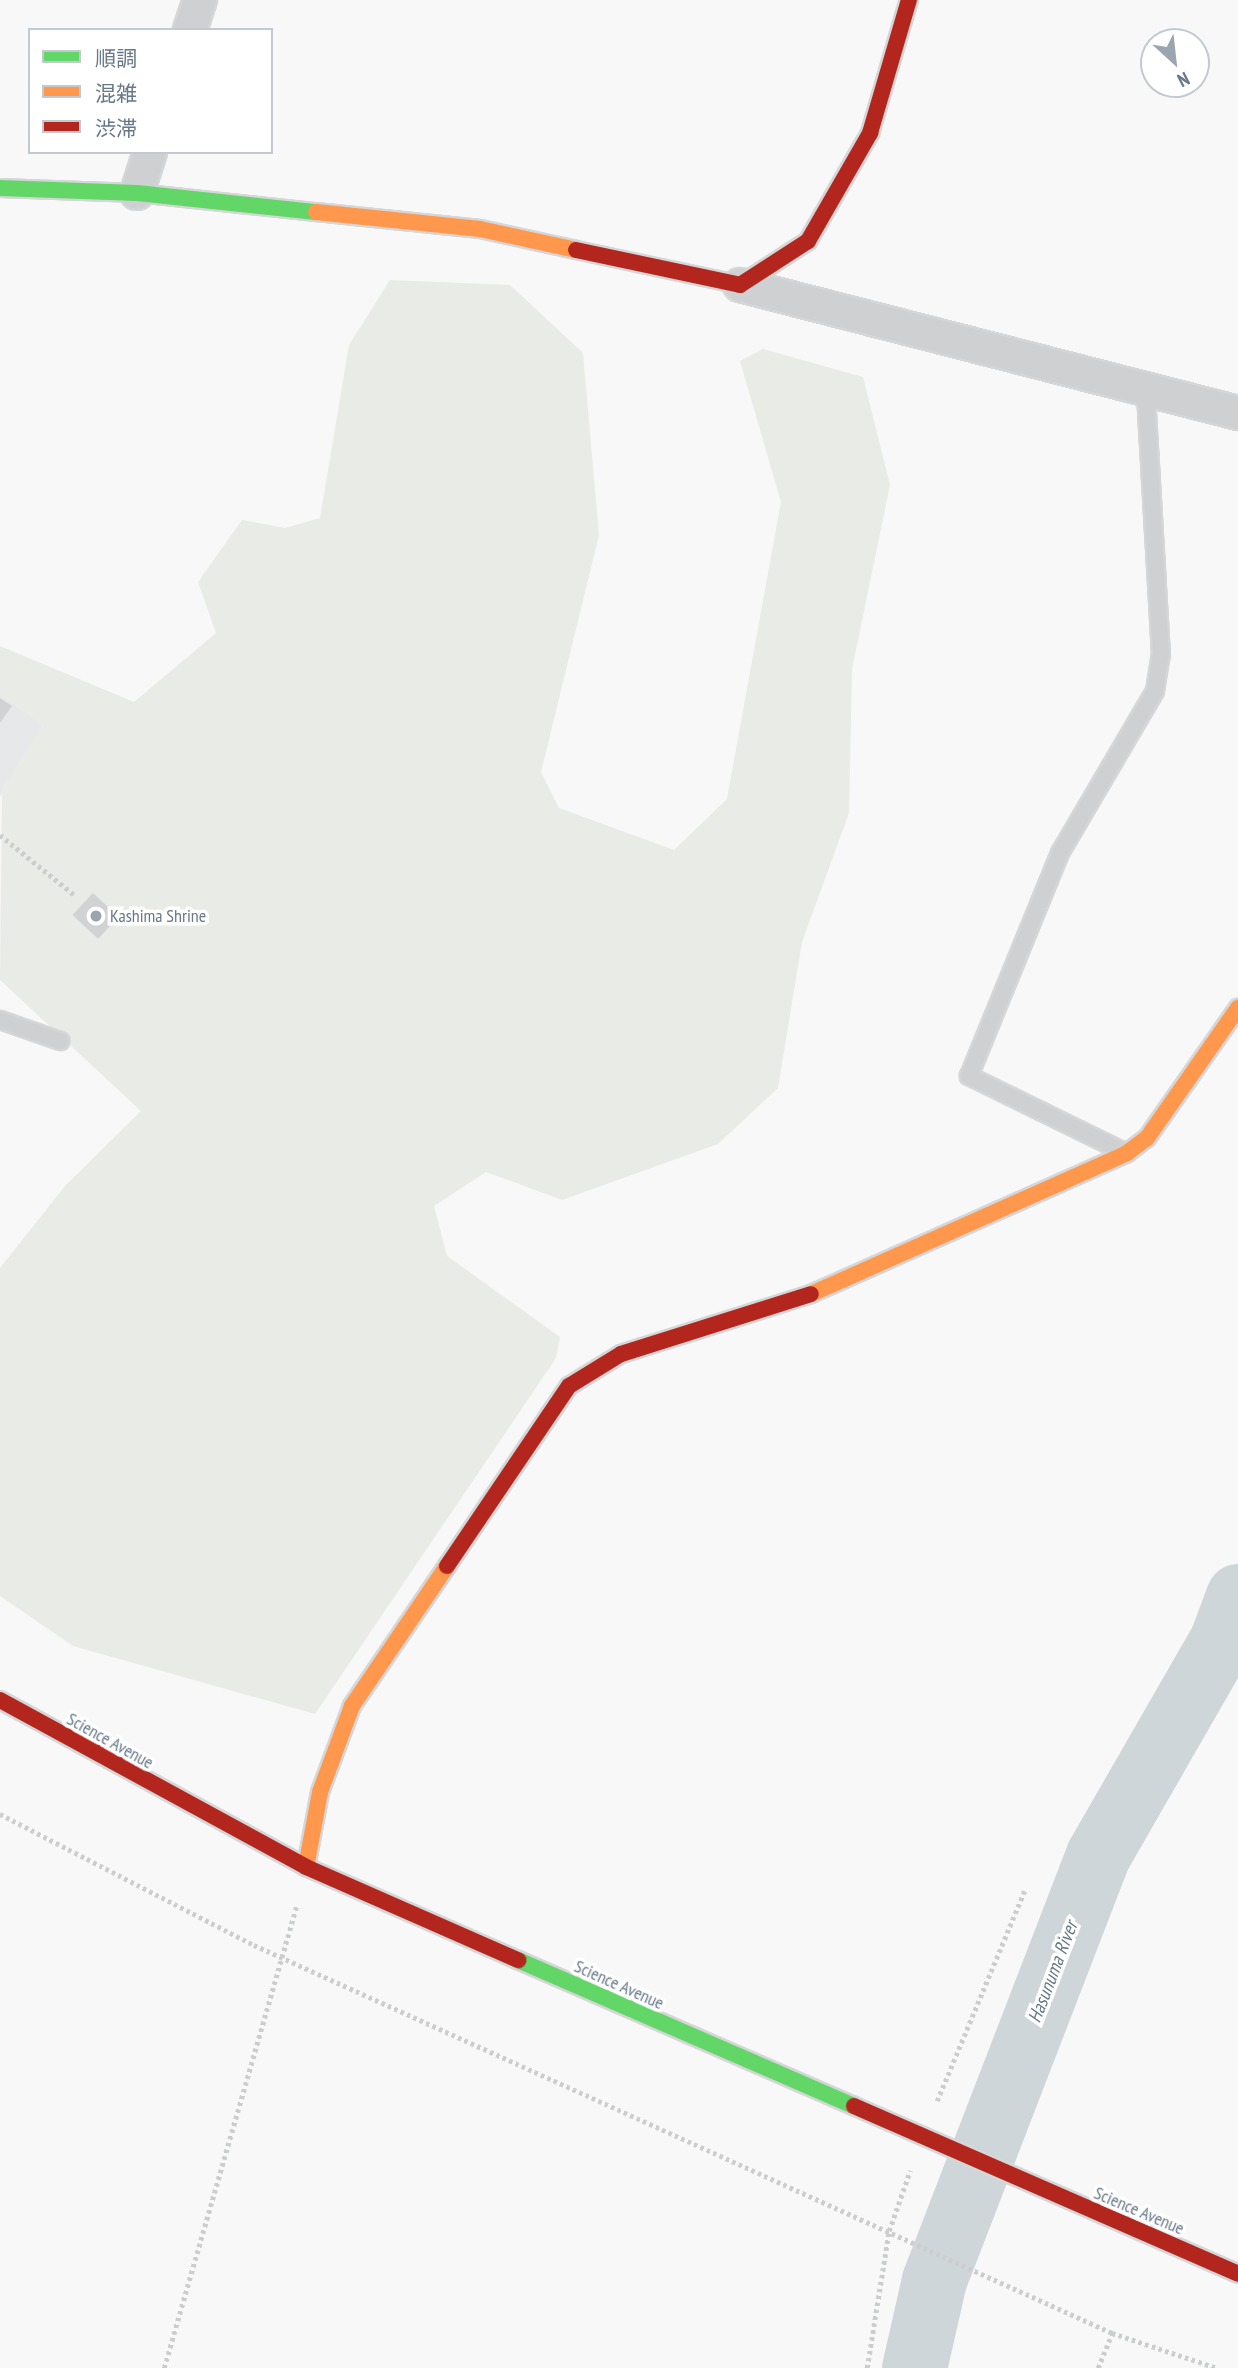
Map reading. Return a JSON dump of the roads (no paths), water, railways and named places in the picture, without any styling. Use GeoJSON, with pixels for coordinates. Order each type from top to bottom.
{"type":"FeatureCollection","features":[{"type":"Feature","properties":{"kind":"street"},"geometry":{"type":"LineString","coordinates":[[191,28],[200,0]]}},
{"type":"Feature","properties":{"kind":"street"},"geometry":{"type":"LineString","coordinates":[[740,285],[808,241],[870,133],[909,0]]}},
{"type":"Feature","properties":{"kind":"street"},"geometry":{"type":"LineString","coordinates":[[137,194],[149,154]]}},
{"type":"Feature","properties":{"kind":"street"},"geometry":{"type":"LineString","coordinates":[[0,188],[137,194],[480,229],[740,285],[1146,392],[1238,413]]}},
{"type":"Feature","properties":{"kind":"street"},"geometry":{"type":"LineString","coordinates":[[306,1867],[320,1792],[352,1706],[569,1386],[621,1354],[774,1308],[876,1268],[1127,1153],[1147,1138],[1238,1008]]}},
{"type":"Feature","properties":{"kind":"street","name":"Science Avenue"},"geometry":{"type":"LineString","coordinates":[[0,1700],[306,1867],[921,2141],[1238,2274]]}},
{"type":"Feature","properties":{"kind":"lane"},"geometry":{"type":"LineString","coordinates":[[1127,1153],[969,1076],[1060,853],[1154,691],[1161,655],[1146,392]]}},
{"type":"Feature","properties":{"kind":"lane"},"geometry":{"type":"LineString","coordinates":[[0,1020],[60,1041]]}},
{"type":"Feature","properties":{"kind":"waterway","name":"Hasunuma River"},"geometry":{"type":"LineString","coordinates":[[914,2368],[934,2280],[1098,1855],[1222,1639],[1238,1596]]}},
{"type":"Feature","properties":{"kind":"place","name":"Kashima Shrine"},"geometry":{"type":"Point","coordinates":[96,916]}}]}
